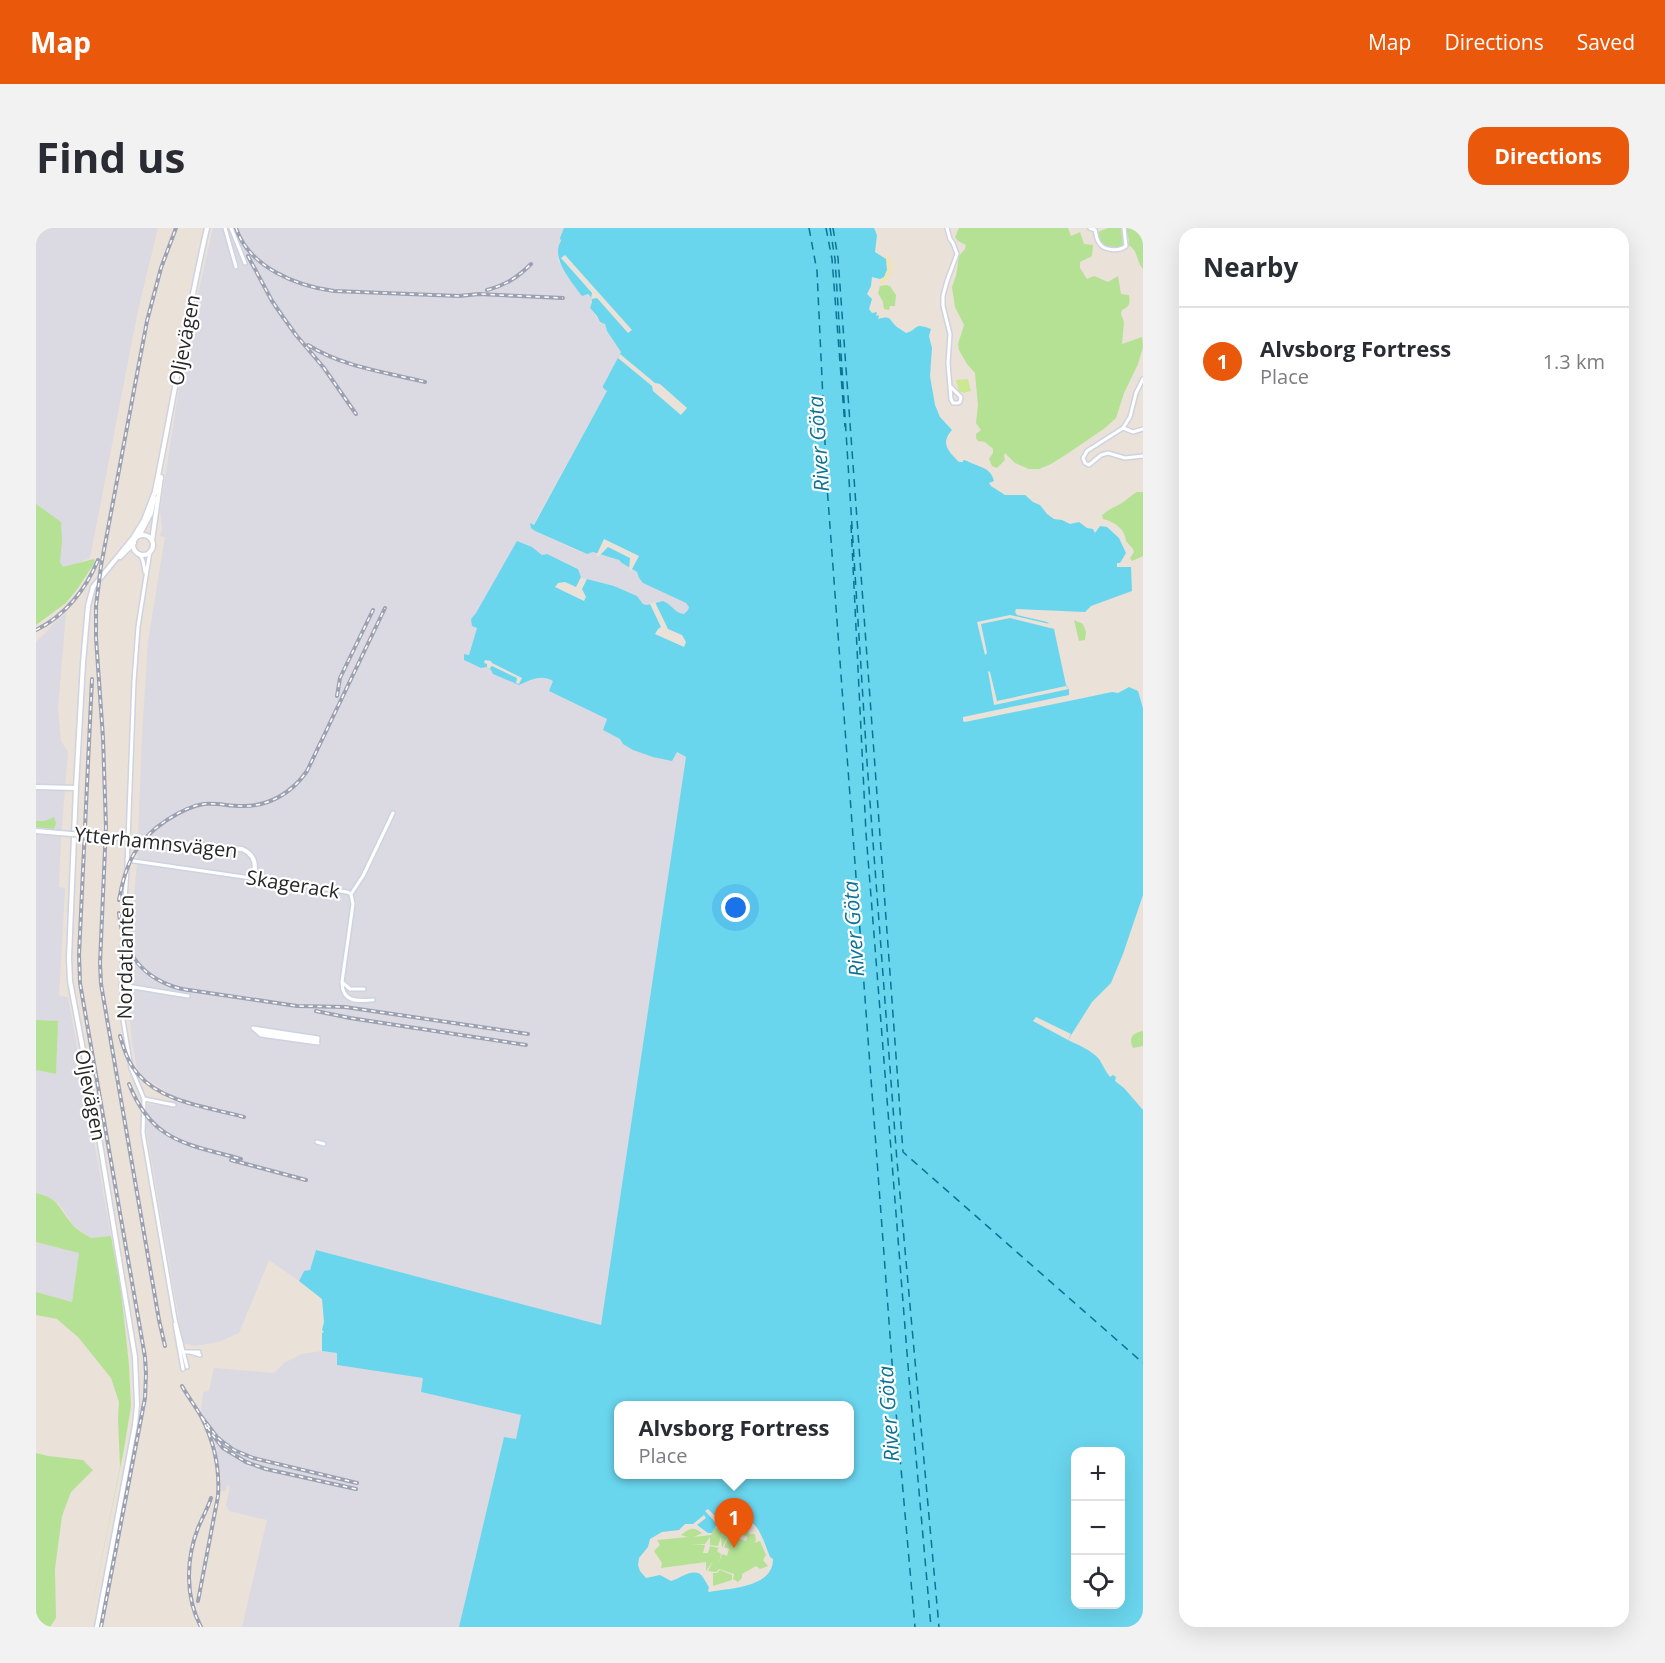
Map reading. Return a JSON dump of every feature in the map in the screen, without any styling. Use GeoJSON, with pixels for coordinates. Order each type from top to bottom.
{"type":"FeatureCollection","features":[{"type":"Feature","properties":{"kind":"street","name":"Oljevägen"},"geometry":{"type":"LineString","coordinates":[[119,558],[138,553],[145,554],[152,547],[164,452],[191,297],[207,228]]}},
{"type":"Feature","properties":{"kind":"street"},"geometry":{"type":"LineString","coordinates":[[225,228],[236,267]]}},
{"type":"Feature","properties":{"kind":"street"},"geometry":{"type":"LineString","coordinates":[[231,228],[245,263]]}},
{"type":"Feature","properties":{"kind":"street"},"geometry":{"type":"LineString","coordinates":[[947,228],[957,254],[946,280],[943,296],[951,334],[948,363],[951,399],[953,403],[960,402],[961,397],[951,387]]}},
{"type":"Feature","properties":{"kind":"street"},"geometry":{"type":"LineString","coordinates":[[1090,228],[1095,230],[1101,245],[1118,250],[1126,246],[1124,228]]}},
{"type":"Feature","properties":{"kind":"street"},"geometry":{"type":"LineString","coordinates":[[1143,379],[1136,393],[1130,417],[1123,428],[1085,452],[1083,458],[1088,465],[1101,455],[1108,453],[1125,458],[1143,456]]}},
{"type":"Feature","properties":{"kind":"street"},"geometry":{"type":"LineString","coordinates":[[1123,428],[1133,432],[1143,429]]}},
{"type":"Feature","properties":{"kind":"street","name":"Oljevägen"},"geometry":{"type":"LineString","coordinates":[[111,566],[134,543],[152,513],[164,452]]}},
{"type":"Feature","properties":{"kind":"street","name":"Oljevägen"},"geometry":{"type":"LineString","coordinates":[[97,1627],[135,1425],[137,1386],[135,1358],[96,1119],[70,981],[76,789],[83,663],[88,606],[93,587],[133,538],[144,520],[156,489]]}},
{"type":"Feature","properties":{"kind":"street"},"geometry":{"type":"LineString","coordinates":[[139,536],[147,536],[152,541]]}},
{"type":"Feature","properties":{"kind":"street"},"geometry":{"type":"LineString","coordinates":[[134,543],[134,548],[138,553]]}},
{"type":"Feature","properties":{"kind":"street","name":"Nordatlanten"},"geometry":{"type":"LineString","coordinates":[[150,551],[136,640],[121,985],[122,1014],[132,1072],[144,1099],[143,1133],[185,1368]]}},
{"type":"Feature","properties":{"kind":"street","name":"Nordatlanten"},"geometry":{"type":"LineString","coordinates":[[138,553],[145,566],[146,576]]}},
{"type":"Feature","properties":{"kind":"street"},"geometry":{"type":"LineString","coordinates":[[36,787],[76,789]]}},
{"type":"Feature","properties":{"kind":"street"},"geometry":{"type":"LineString","coordinates":[[373,1000],[358,1001],[343,992],[342,982],[353,904],[351,894],[363,876],[393,813]]}},
{"type":"Feature","properties":{"kind":"street","name":"Ytterhamnsvägen"},"geometry":{"type":"LineString","coordinates":[[36,831],[242,849],[254,858],[256,865],[254,878]]}},
{"type":"Feature","properties":{"kind":"street","name":"Skagerack"},"geometry":{"type":"LineString","coordinates":[[128,860],[351,894]]}},
{"type":"Feature","properties":{"kind":"street"},"geometry":{"type":"LineString","coordinates":[[342,982],[350,990],[364,988]]}},
{"type":"Feature","properties":{"kind":"street"},"geometry":{"type":"LineString","coordinates":[[121,985],[188,996]]}},
{"type":"Feature","properties":{"kind":"street"},"geometry":{"type":"LineString","coordinates":[[256,1032],[318,1040]]}},
{"type":"Feature","properties":{"kind":"street"},"geometry":{"type":"LineString","coordinates":[[144,1099],[174,1105]]}},
{"type":"Feature","properties":{"kind":"street"},"geometry":{"type":"LineString","coordinates":[[317,1142],[324,1144]]}},
{"type":"Feature","properties":{"kind":"street"},"geometry":{"type":"LineString","coordinates":[[182,1352],[200,1354]]}},
{"type":"Feature","properties":{"kind":"shaded area"},"geometry":{"type":"Polygon","coordinates":[[[36,228],[158,228],[138,310],[90,558],[36,580],[36,228]]]}},
{"type":"Feature","properties":{"kind":"shaded area"},"geometry":{"type":"Polygon","coordinates":[[[213,228],[564,228],[558,250],[558,261],[592,299],[590,308],[600,322],[605,324],[621,352],[603,388],[607,391],[533,525],[531,524],[535,531],[571,548],[586,554],[593,552],[619,560],[637,572],[643,583],[686,603],[688,610],[685,614],[679,613],[659,601],[643,604],[637,596],[614,586],[581,577],[578,568],[547,554],[542,555],[538,551],[471,619],[477,628],[469,655],[463,658],[481,668],[487,667],[519,685],[541,677],[548,678],[554,681],[549,691],[608,719],[603,730],[620,739],[626,746],[663,759],[676,752],[686,757],[601,1325],[316,1250],[310,1271],[304,1271],[299,1281],[269,1260],[239,1333],[218,1342],[195,1346],[183,1343],[146,1128],[148,1104],[164,1106],[177,1099],[143,1076],[137,1069],[128,999],[132,981],[129,942],[137,864],[148,641],[165,537],[160,536],[162,529],[160,511],[184,355],[213,228]]]}},
{"type":"Feature","properties":{"kind":"shaded area"},"geometry":{"type":"Polygon","coordinates":[[[66,613],[58,708],[61,741],[68,752],[59,887],[65,888],[59,996],[68,997],[111,1236],[91,1238],[73,1225],[59,1204],[36,1193],[36,1070],[56,1074],[57,1021],[36,1020],[36,642],[66,613]]]}},
{"type":"Feature","properties":{"kind":"shaded area"},"geometry":{"type":"Polygon","coordinates":[[[36,1242],[79,1252],[72,1302],[36,1292],[36,1242]]]}},
{"type":"Feature","properties":{"kind":"shaded area"},"geometry":{"type":"Polygon","coordinates":[[[322,1351],[338,1353],[337,1365],[424,1378],[421,1392],[521,1415],[516,1440],[504,1437],[459,1627],[242,1627],[267,1520],[229,1511],[226,1505],[230,1486],[227,1485],[226,1491],[221,1491],[215,1442],[219,1436],[201,1412],[203,1392],[209,1391],[214,1368],[274,1373],[284,1363],[302,1354],[322,1351]]]}},
{"type":"Feature","properties":{"kind":"green space"},"geometry":{"type":"Polygon","coordinates":[[[959,228],[1068,228],[1071,236],[1080,232],[1084,244],[1093,245],[1092,256],[1080,262],[1080,268],[1087,279],[1094,276],[1108,282],[1118,276],[1121,294],[1129,295],[1129,304],[1121,314],[1124,322],[1122,344],[1142,337],[1143,347],[1116,418],[1067,454],[1039,469],[1029,469],[1015,463],[1005,453],[1005,460],[997,468],[992,466],[989,459],[993,449],[976,438],[976,434],[981,430],[976,423],[978,405],[975,373],[959,350],[958,344],[964,325],[955,307],[952,287],[959,256],[966,245],[955,237],[959,228]]]}},
{"type":"Feature","properties":{"kind":"green space"},"geometry":{"type":"Polygon","coordinates":[[[1108,228],[1121,228],[1123,246],[1111,247],[1100,242],[1098,232],[1108,228]]]}},
{"type":"Feature","properties":{"kind":"green space"},"geometry":{"type":"Polygon","coordinates":[[[1126,228],[1143,228],[1143,269],[1134,249],[1128,245],[1126,228]]]}},
{"type":"Feature","properties":{"kind":"green space"},"geometry":{"type":"Polygon","coordinates":[[[880,286],[890,286],[896,295],[895,306],[890,306],[889,310],[884,309],[878,293],[880,286]]]}},
{"type":"Feature","properties":{"kind":"green space"},"geometry":{"type":"Polygon","coordinates":[[[968,379],[971,391],[964,393],[959,391],[956,380],[968,379]]]}},
{"type":"Feature","properties":{"kind":"green space"},"geometry":{"type":"Polygon","coordinates":[[[1137,492],[1143,492],[1143,556],[1132,561],[1130,558],[1134,552],[1126,541],[1124,533],[1112,522],[1103,519],[1102,515],[1137,492]]]}},
{"type":"Feature","properties":{"kind":"green space"},"geometry":{"type":"Polygon","coordinates":[[[36,504],[61,522],[60,562],[63,567],[94,559],[95,562],[66,603],[36,625],[36,504]]]}},
{"type":"Feature","properties":{"kind":"green space"},"geometry":{"type":"Polygon","coordinates":[[[1074,620],[1083,624],[1086,632],[1085,640],[1079,641],[1074,620]]]}},
{"type":"Feature","properties":{"kind":"green space"},"geometry":{"type":"Polygon","coordinates":[[[54,817],[56,823],[53,829],[36,827],[36,821],[45,821],[54,817]]]}},
{"type":"Feature","properties":{"kind":"green space"},"geometry":{"type":"Polygon","coordinates":[[[36,1020],[58,1021],[56,1074],[36,1070],[36,1020]]]}},
{"type":"Feature","properties":{"kind":"green space"},"geometry":{"type":"Polygon","coordinates":[[[1143,1031],[1143,1046],[1133,1048],[1132,1036],[1143,1031]]]}},
{"type":"Feature","properties":{"kind":"green space"},"geometry":{"type":"Polygon","coordinates":[[[36,1193],[54,1201],[74,1226],[91,1238],[111,1236],[121,1291],[131,1406],[124,1449],[88,1627],[120,1467],[119,1402],[111,1378],[78,1337],[57,1319],[36,1315],[36,1292],[72,1302],[79,1253],[36,1242],[36,1193]]]}},
{"type":"Feature","properties":{"kind":"green space"},"geometry":{"type":"Polygon","coordinates":[[[36,1453],[83,1460],[93,1470],[71,1492],[62,1516],[55,1569],[56,1618],[50,1627],[36,1627],[36,1453]]]}},
{"type":"Feature","properties":{"kind":"green space"},"geometry":{"type":"Polygon","coordinates":[[[719,1519],[732,1519],[738,1526],[743,1523],[749,1532],[748,1536],[755,1534],[754,1543],[760,1541],[766,1555],[763,1560],[768,1566],[760,1569],[756,1566],[742,1574],[738,1582],[733,1579],[734,1574],[719,1569],[716,1572],[708,1571],[713,1561],[706,1571],[706,1562],[661,1568],[662,1563],[654,1551],[660,1545],[657,1540],[688,1537],[681,1535],[692,1529],[702,1533],[694,1537],[711,1535],[717,1525],[716,1528],[719,1529],[720,1534],[719,1519]],[[725,1520],[722,1535],[727,1538],[722,1548],[721,1537],[718,1546],[710,1545],[710,1537],[705,1544],[691,1545],[705,1545],[703,1553],[708,1553],[710,1546],[719,1548],[717,1551],[721,1554],[719,1563],[722,1554],[727,1556],[729,1549],[724,1547],[728,1538],[723,1535],[725,1524],[732,1528],[731,1536],[746,1541],[748,1537],[734,1532],[735,1528],[725,1520]]]}},
{"type":"Feature","properties":{"kind":"green space"},"geometry":{"type":"Polygon","coordinates":[[[720,1570],[732,1575],[732,1580],[713,1586],[713,1573],[720,1570]]]}},
{"type":"Feature","properties":{"kind":"sand"},"geometry":{"type":"Polygon","coordinates":[[[884,255],[888,255],[891,259],[893,268],[891,276],[880,285],[886,259],[884,255]]]}},
{"type":"Feature","properties":{"kind":"water","name":"River Göta"},"geometry":{"type":"Polygon","coordinates":[[[564,228],[874,228],[877,235],[875,252],[886,259],[887,270],[884,277],[880,279],[872,277],[867,294],[872,299],[869,309],[872,313],[877,312],[878,319],[889,318],[906,333],[918,326],[931,329],[929,336],[932,348],[930,376],[935,405],[940,417],[952,430],[946,443],[952,454],[959,462],[966,460],[986,470],[994,481],[989,483],[991,486],[1005,495],[1025,495],[1040,505],[1054,519],[1070,524],[1079,522],[1093,529],[1095,533],[1100,526],[1107,527],[1119,538],[1126,553],[1120,563],[1117,563],[1117,567],[1131,567],[1132,591],[1091,606],[1085,612],[1016,609],[1015,612],[1017,615],[1047,622],[1054,629],[1066,685],[1069,689],[1069,701],[1112,692],[1118,693],[1129,687],[1138,691],[1143,708],[1143,895],[1111,983],[1092,1002],[1068,1040],[1096,1056],[1110,1077],[1113,1075],[1116,1077],[1115,1081],[1143,1110],[1143,1627],[459,1627],[504,1437],[516,1439],[521,1415],[421,1392],[423,1378],[337,1365],[337,1353],[322,1351],[324,1322],[322,1299],[299,1281],[304,1271],[310,1270],[316,1250],[601,1325],[686,757],[677,752],[672,761],[633,750],[623,744],[620,739],[603,730],[607,719],[549,691],[553,681],[540,678],[519,685],[493,674],[487,667],[481,668],[464,660],[464,654],[469,655],[477,628],[472,626],[471,619],[517,541],[532,547],[542,555],[547,554],[578,569],[581,577],[614,586],[637,596],[643,604],[663,601],[684,614],[689,607],[686,603],[643,583],[637,572],[619,560],[593,552],[587,554],[531,528],[530,523],[534,525],[607,391],[603,386],[621,352],[605,324],[600,322],[590,308],[591,297],[588,294],[582,296],[568,277],[560,262],[558,248],[564,228]],[[708,1509],[705,1511],[717,1524],[712,1533],[708,1533],[697,1525],[706,1518],[704,1515],[693,1524],[685,1524],[679,1530],[662,1532],[650,1539],[648,1547],[639,1558],[640,1571],[646,1578],[660,1575],[671,1581],[689,1573],[700,1574],[709,1587],[709,1592],[749,1585],[766,1576],[771,1569],[773,1559],[758,1529],[747,1520],[740,1518],[717,1518],[708,1509]]]}},
{"type":"Feature","properties":{"kind":"pier"},"geometry":{"type":"Polygon","coordinates":[[[565,255],[632,330],[628,333],[597,298],[591,298],[592,293],[561,258],[565,255]]]}},
{"type":"Feature","properties":{"kind":"pier"},"geometry":{"type":"Polygon","coordinates":[[[620,354],[687,408],[681,415],[653,391],[652,386],[618,358],[620,354]]]}},
{"type":"Feature","properties":{"kind":"pier"},"geometry":{"type":"Polygon","coordinates":[[[604,539],[639,556],[631,571],[629,570],[630,558],[608,547],[598,557],[596,556],[604,539]]]}},
{"type":"Feature","properties":{"kind":"pier"},"geometry":{"type":"Polygon","coordinates":[[[581,577],[587,579],[582,589],[586,597],[584,601],[555,587],[558,583],[565,582],[576,587],[581,577]]]}},
{"type":"Feature","properties":{"kind":"pier"},"geometry":{"type":"Polygon","coordinates":[[[655,602],[668,629],[682,635],[686,642],[684,647],[655,634],[661,627],[650,604],[655,602]]]}},
{"type":"Feature","properties":{"kind":"pier"},"geometry":{"type":"Polygon","coordinates":[[[1010,615],[1050,624],[1054,629],[1010,618],[981,624],[987,653],[985,655],[977,622],[1010,615]]]}},
{"type":"Feature","properties":{"kind":"pier"},"geometry":{"type":"Polygon","coordinates":[[[485,660],[522,678],[519,684],[516,683],[517,678],[492,666],[489,669],[484,663],[485,660]]]}},
{"type":"Feature","properties":{"kind":"pier"},"geometry":{"type":"Polygon","coordinates":[[[988,671],[997,701],[1066,686],[1069,689],[994,705],[988,671]]]}},
{"type":"Feature","properties":{"kind":"pier"},"geometry":{"type":"Polygon","coordinates":[[[1069,695],[1069,701],[963,721],[963,717],[1069,695]]]}},
{"type":"Feature","properties":{"kind":"pier"},"geometry":{"type":"Polygon","coordinates":[[[1036,1017],[1071,1034],[1068,1040],[1033,1021],[1036,1017]]]}},
{"type":"Feature","properties":{"kind":"ferry route"},"geometry":{"type":"LineString","coordinates":[[809,228],[817,271],[827,486],[894,1389],[915,1627]]}},
{"type":"Feature","properties":{"kind":"ferry route"},"geometry":{"type":"LineString","coordinates":[[826,228],[832,259],[845,427]]}},
{"type":"Feature","properties":{"kind":"ferry route"},"geometry":{"type":"LineString","coordinates":[[830,228],[835,259],[867,762],[897,1161],[939,1627]]}},
{"type":"Feature","properties":{"kind":"ferry route"},"geometry":{"type":"LineString","coordinates":[[833,228],[838,258],[903,1152],[1143,1363]]}},
{"type":"Feature","properties":{"kind":"ferry route"},"geometry":{"type":"LineString","coordinates":[[851,525],[866,833],[931,1627]]}},
{"type":"Feature","properties":{"kind":"railway"},"geometry":{"type":"LineString","coordinates":[[165,1346],[101,984],[106,827],[96,606],[101,566],[147,321],[161,268],[176,228]]}},
{"type":"Feature","properties":{"kind":"railway"},"geometry":{"type":"LineString","coordinates":[[236,228],[251,254],[276,272],[304,285],[334,291],[563,298]]}},
{"type":"Feature","properties":{"kind":"railway"},"geometry":{"type":"LineString","coordinates":[[248,256],[272,301],[356,414]]}},
{"type":"Feature","properties":{"kind":"railway"},"geometry":{"type":"LineString","coordinates":[[487,290],[511,280],[531,264]]}},
{"type":"Feature","properties":{"kind":"railway"},"geometry":{"type":"LineString","coordinates":[[308,345],[350,364],[425,382]]}},
{"type":"Feature","properties":{"kind":"railway"},"geometry":{"type":"LineString","coordinates":[[36,630],[56,617],[73,601],[98,560]]}},
{"type":"Feature","properties":{"kind":"railway"},"geometry":{"type":"LineString","coordinates":[[119,900],[134,854],[147,836],[167,820],[189,808],[204,804],[241,806],[261,804],[287,792],[301,779],[307,771],[385,608]]}},
{"type":"Feature","properties":{"kind":"railway"},"geometry":{"type":"LineString","coordinates":[[337,696],[340,678],[373,610]]}},
{"type":"Feature","properties":{"kind":"railway"},"geometry":{"type":"LineString","coordinates":[[92,679],[79,955],[80,983],[145,1357],[146,1374],[145,1398],[101,1627]]}},
{"type":"Feature","properties":{"kind":"railway"},"geometry":{"type":"LineString","coordinates":[[119,913],[121,927],[130,952],[146,971],[168,985],[297,1006],[345,1007],[528,1034]]}},
{"type":"Feature","properties":{"kind":"railway"},"geometry":{"type":"LineString","coordinates":[[316,1011],[526,1045]]}},
{"type":"Feature","properties":{"kind":"railway"},"geometry":{"type":"LineString","coordinates":[[120,1036],[135,1070],[148,1084],[160,1092],[187,1103],[244,1117]]}},
{"type":"Feature","properties":{"kind":"railway"},"geometry":{"type":"LineString","coordinates":[[129,1084],[138,1103],[149,1118],[173,1138],[241,1159]]}},
{"type":"Feature","properties":{"kind":"railway"},"geometry":{"type":"LineString","coordinates":[[231,1160],[306,1180]]}},
{"type":"Feature","properties":{"kind":"railway"},"geometry":{"type":"LineString","coordinates":[[182,1386],[206,1427],[213,1446],[218,1476],[218,1496],[198,1601]]}},
{"type":"Feature","properties":{"kind":"railway"},"geometry":{"type":"LineString","coordinates":[[356,1489],[266,1469],[246,1462],[223,1448],[201,1416],[217,1437],[234,1450],[253,1458],[357,1483]]}},
{"type":"Feature","properties":{"kind":"railway"},"geometry":{"type":"LineString","coordinates":[[201,1627],[192,1603],[189,1565],[194,1540],[211,1498]]}},
{"type":"Feature","properties":{"kind":"place","name":"Alvsborg Fortress"},"geometry":{"type":"Point","coordinates":[734,1548]}}]}
